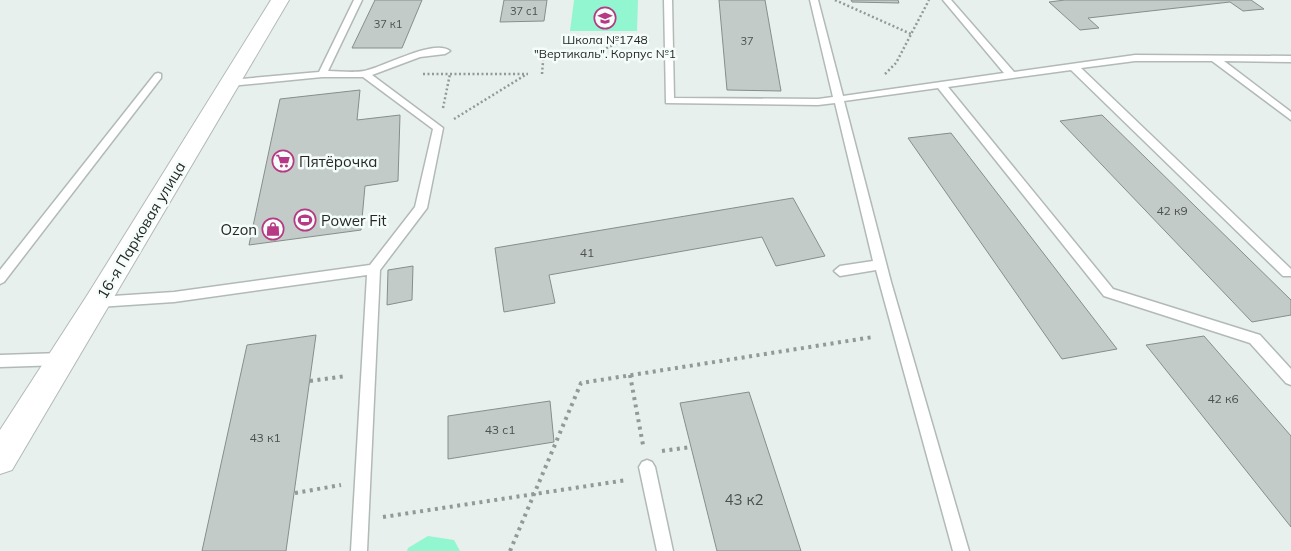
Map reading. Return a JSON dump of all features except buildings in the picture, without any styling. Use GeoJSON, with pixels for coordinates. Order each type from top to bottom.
{"type":"FeatureCollection","features":[{"type":"Feature","properties":{"kind":"main road","name":"16-я Парковая улица"},"geometry":{"type":"LineString","coordinates":[[0,459],[98,302],[280,0]]}},
{"type":"Feature","properties":{"kind":"lane"},"geometry":{"type":"LineString","coordinates":[[322,74],[358,0]]}},
{"type":"Feature","properties":{"kind":"lane"},"geometry":{"type":"LineString","coordinates":[[668,0],[669,100],[818,102],[1135,58],[1291,59]]}},
{"type":"Feature","properties":{"kind":"lane"},"geometry":{"type":"LineString","coordinates":[[814,0],[881,264],[961,551]]}},
{"type":"Feature","properties":{"kind":"lane"},"geometry":{"type":"LineString","coordinates":[[947,0],[1011,76]]}},
{"type":"Feature","properties":{"kind":"lane"},"geometry":{"type":"LineString","coordinates":[[230,83],[322,74],[365,74],[418,54],[445,51]]}},
{"type":"Feature","properties":{"kind":"lane"},"geometry":{"type":"LineString","coordinates":[[1214,58],[1291,117]]}},
{"type":"Feature","properties":{"kind":"lane"},"geometry":{"type":"LineString","coordinates":[[1074,67],[1287,273]]}},
{"type":"Feature","properties":{"kind":"lane"},"geometry":{"type":"LineString","coordinates":[[359,551],[374,269],[421,208],[438,128],[365,74]]}},
{"type":"Feature","properties":{"kind":"lane"},"geometry":{"type":"LineString","coordinates":[[0,280],[158,76]]}},
{"type":"Feature","properties":{"kind":"lane"},"geometry":{"type":"LineString","coordinates":[[941,85],[1110,293],[1255,340],[1291,379]]}},
{"type":"Feature","properties":{"kind":"lane"},"geometry":{"type":"LineString","coordinates":[[840,271],[881,264]]}},
{"type":"Feature","properties":{"kind":"lane"},"geometry":{"type":"LineString","coordinates":[[98,302],[174,297],[374,269]]}},
{"type":"Feature","properties":{"kind":"lane"},"geometry":{"type":"LineString","coordinates":[[0,361],[62,359]]}},
{"type":"Feature","properties":{"kind":"lane"},"geometry":{"type":"LineString","coordinates":[[647,466],[665,551]]}},
{"type":"Feature","properties":{"kind":"path"},"geometry":{"type":"LineString","coordinates":[[835,0],[911,34]]}},
{"type":"Feature","properties":{"kind":"path"},"geometry":{"type":"LineString","coordinates":[[864,96],[896,63],[929,0]]}},
{"type":"Feature","properties":{"kind":"path"},"geometry":{"type":"LineString","coordinates":[[602,50],[622,41],[652,40],[668,32]]}},
{"type":"Feature","properties":{"kind":"path"},"geometry":{"type":"LineString","coordinates":[[542,74],[544,50]]}},
{"type":"Feature","properties":{"kind":"path"},"geometry":{"type":"LineString","coordinates":[[422,74],[528,74],[438,128]]}},
{"type":"Feature","properties":{"kind":"path"},"geometry":{"type":"LineString","coordinates":[[438,128],[450,74]]}},
{"type":"Feature","properties":{"kind":"path"},"geometry":{"type":"LineString","coordinates":[[510,551],[581,383],[873,336]]}},
{"type":"Feature","properties":{"kind":"path"},"geometry":{"type":"LineString","coordinates":[[310,381],[369,372]]}},
{"type":"Feature","properties":{"kind":"path"},"geometry":{"type":"LineString","coordinates":[[630,375],[647,466]]}},
{"type":"Feature","properties":{"kind":"path"},"geometry":{"type":"LineString","coordinates":[[360,520],[533,496],[647,466],[691,447]]}},
{"type":"Feature","properties":{"kind":"path"},"geometry":{"type":"LineString","coordinates":[[295,493],[363,481]]}},
{"type":"Feature","properties":{"kind":"green space","name":"Школа №1748 \"Вертикаль\". Корпус №1"},"geometry":{"type":"Polygon","coordinates":[[[574,0],[638,0],[637,31],[570,31],[574,0]]]}},
{"type":"Feature","properties":{"kind":"green space"},"geometry":{"type":"Polygon","coordinates":[[[428,536],[454,540],[460,551],[407,551],[408,548],[428,536]]]}},
{"type":"Feature","properties":{"kind":"place","name":"Школа №1748 \"Вертикаль\". Корпус №1"},"geometry":{"type":"Point","coordinates":[605,18]}},
{"type":"Feature","properties":{"kind":"place","name":"Пятёрочка"},"geometry":{"type":"Point","coordinates":[283,161]}},
{"type":"Feature","properties":{"kind":"place","name":"Power Fit"},"geometry":{"type":"Point","coordinates":[305,220]}},
{"type":"Feature","properties":{"kind":"place","name":"Ozon"},"geometry":{"type":"Point","coordinates":[273,229]}}]}
